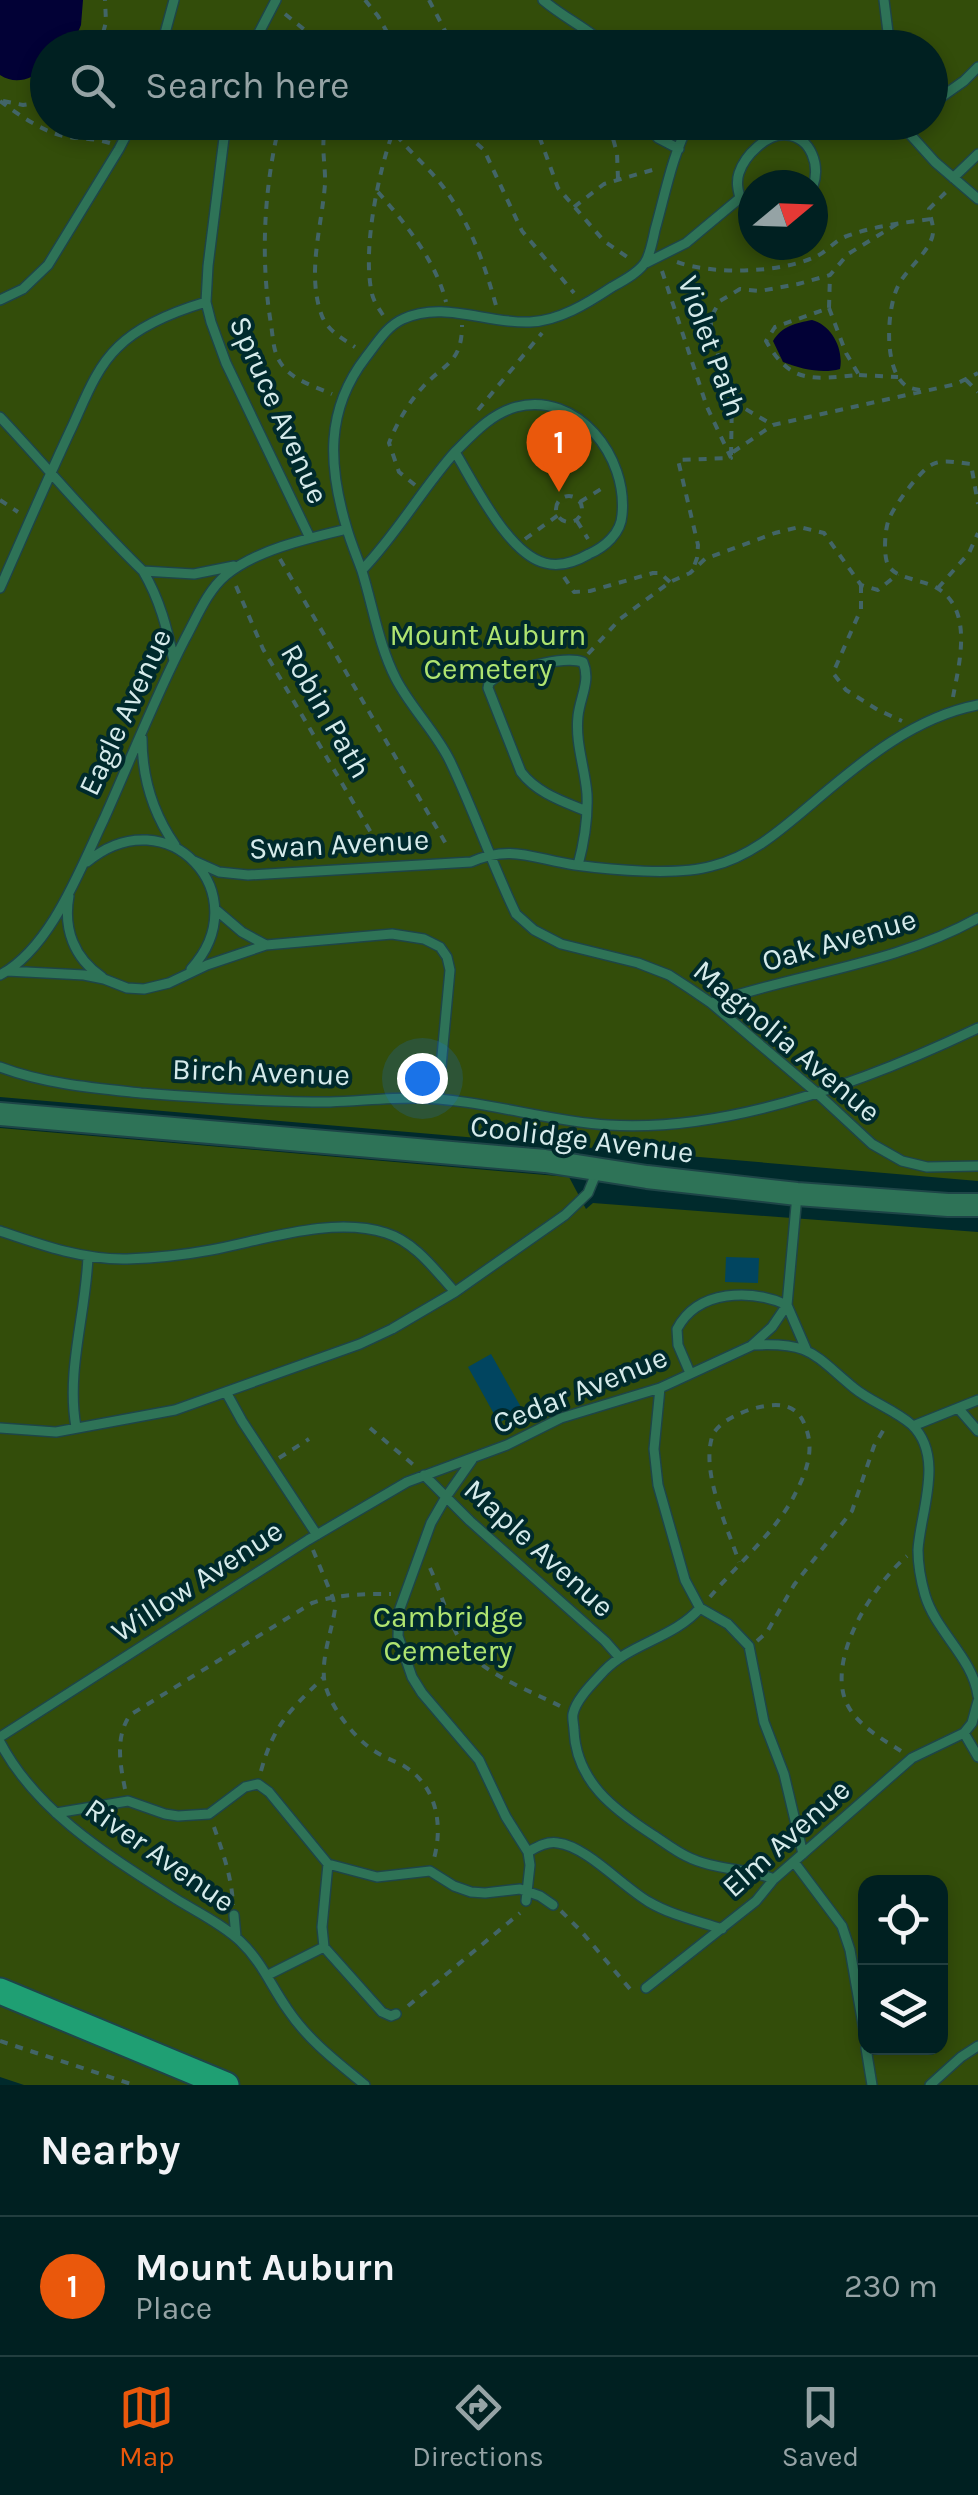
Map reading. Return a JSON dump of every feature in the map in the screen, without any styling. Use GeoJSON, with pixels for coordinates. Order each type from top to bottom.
{"type":"FeatureCollection","features":[{"type":"Feature","properties":{"kind":"main road"},"geometry":{"type":"LineString","coordinates":[[0,1990],[226,2085]]}},
{"type":"Feature","properties":{"kind":"street","name":"Coolidge Avenue"},"geometry":{"type":"LineString","coordinates":[[0,1114],[545,1161],[797,1194],[978,1205]]}},
{"type":"Feature","properties":{"kind":"lane"},"geometry":{"type":"LineString","coordinates":[[166,30],[174,0]]}},
{"type":"Feature","properties":{"kind":"lane"},"geometry":{"type":"LineString","coordinates":[[543,0],[586,30]]}},
{"type":"Feature","properties":{"kind":"lane"},"geometry":{"type":"LineString","coordinates":[[884,0],[888,30]]}},
{"type":"Feature","properties":{"kind":"lane"},"geometry":{"type":"LineString","coordinates":[[260,30],[275,3]]}},
{"type":"Feature","properties":{"kind":"lane"},"geometry":{"type":"LineString","coordinates":[[948,92],[978,67]]}},
{"type":"Feature","properties":{"kind":"lane"},"geometry":{"type":"LineString","coordinates":[[0,300],[22,289],[48,266],[123,140]]}},
{"type":"Feature","properties":{"kind":"lane","name":"Spruce Avenue"},"geometry":{"type":"LineString","coordinates":[[224,140],[206,302],[226,364],[310,538]]}},
{"type":"Feature","properties":{"kind":"lane"},"geometry":{"type":"LineString","coordinates":[[662,140],[679,148]]}},
{"type":"Feature","properties":{"kind":"lane"},"geometry":{"type":"LineString","coordinates":[[651,261],[682,140]]}},
{"type":"Feature","properties":{"kind":"lane"},"geometry":{"type":"LineString","coordinates":[[740,170],[758,146],[771,140]]}},
{"type":"Feature","properties":{"kind":"lane"},"geometry":{"type":"LineString","coordinates":[[800,140],[813,155],[817,170]]}},
{"type":"Feature","properties":{"kind":"lane"},"geometry":{"type":"LineString","coordinates":[[914,140],[978,199]]}},
{"type":"Feature","properties":{"kind":"lane"},"geometry":{"type":"LineString","coordinates":[[955,180],[978,154]]}},
{"type":"Feature","properties":{"kind":"lane"},"geometry":{"type":"LineString","coordinates":[[342,398],[368,354],[398,321],[418,314],[448,312],[539,321],[583,305],[686,243],[738,200]]}},
{"type":"Feature","properties":{"kind":"lane"},"geometry":{"type":"LineString","coordinates":[[0,588],[103,365],[135,334],[162,318],[206,302]]}},
{"type":"Feature","properties":{"kind":"lane","name":"Magnolia Avenue"},"geometry":{"type":"LineString","coordinates":[[342,398],[333,440],[337,480],[346,529],[362,570],[385,654],[406,696],[448,756],[516,914],[534,930],[562,944],[669,976],[711,1003],[872,1144],[902,1161],[927,1167],[978,1166]]}},
{"type":"Feature","properties":{"kind":"lane"},"geometry":{"type":"LineString","coordinates":[[362,570],[423,490],[456,452],[476,430],[504,412],[536,404],[579,417],[598,436],[618,478],[622,520],[616,532],[595,552],[559,564],[545,563],[517,544],[482,499],[456,452]]}},
{"type":"Feature","properties":{"kind":"lane"},"geometry":{"type":"LineString","coordinates":[[0,416],[82,511],[143,570],[165,618],[174,661]]}},
{"type":"Feature","properties":{"kind":"lane","name":"Eagle Avenue"},"geometry":{"type":"LineString","coordinates":[[4,973],[40,939],[80,871],[174,661],[203,605],[222,579],[242,564],[275,550],[346,529]]}},
{"type":"Feature","properties":{"kind":"lane"},"geometry":{"type":"LineString","coordinates":[[143,570],[194,574],[242,564]]}},
{"type":"Feature","properties":{"kind":"lane"},"geometry":{"type":"LineString","coordinates":[[578,865],[586,812],[577,730],[587,679],[583,662],[562,661],[496,677],[488,688],[521,772],[530,784],[586,812]]}},
{"type":"Feature","properties":{"kind":"lane","name":"Swan Avenue"},"geometry":{"type":"LineString","coordinates":[[192,860],[233,874],[471,862],[490,854],[512,852],[616,869],[690,870],[712,866],[765,842],[847,774],[916,728],[951,712],[978,706]]}},
{"type":"Feature","properties":{"kind":"lane"},"geometry":{"type":"LineString","coordinates":[[142,735],[150,798],[177,849]]}},
{"type":"Feature","properties":{"kind":"lane"},"geometry":{"type":"LineString","coordinates":[[80,871],[104,848],[127,840],[154,840],[192,860],[209,883],[216,909],[207,948],[181,977]]}},
{"type":"Feature","properties":{"kind":"lane"},"geometry":{"type":"LineString","coordinates":[[72,884],[66,916],[73,945],[92,970],[127,988],[169,983],[266,945],[392,934],[424,939],[440,947],[450,970],[438,1098]]}},
{"type":"Feature","properties":{"kind":"lane"},"geometry":{"type":"LineString","coordinates":[[216,909],[242,932],[266,945]]}},
{"type":"Feature","properties":{"kind":"lane","name":"Oak Avenue"},"geometry":{"type":"LineString","coordinates":[[711,1003],[924,944],[978,918]]}},
{"type":"Feature","properties":{"kind":"lane"},"geometry":{"type":"LineString","coordinates":[[4,973],[104,979]]}},
{"type":"Feature","properties":{"kind":"lane","name":"Birch Avenue"},"geometry":{"type":"LineString","coordinates":[[0,1067],[48,1081],[203,1098],[309,1102],[438,1098],[571,1121],[634,1126],[692,1122],[816,1093],[913,1059],[978,1028]]}},
{"type":"Feature","properties":{"kind":"lane"},"geometry":{"type":"LineString","coordinates":[[0,1428],[56,1432],[174,1410],[360,1344],[455,1292],[573,1208],[588,1193],[598,1169]]}},
{"type":"Feature","properties":{"kind":"lane"},"geometry":{"type":"LineString","coordinates":[[797,1194],[788,1306],[806,1349]]}},
{"type":"Feature","properties":{"kind":"lane"},"geometry":{"type":"LineString","coordinates":[[0,1230],[63,1251],[124,1259],[161,1257],[300,1232],[364,1228],[388,1233],[404,1242],[423,1256],[455,1292]]}},
{"type":"Feature","properties":{"kind":"lane"},"geometry":{"type":"LineString","coordinates":[[76,1427],[72,1390],[88,1256]]}},
{"type":"Feature","properties":{"kind":"lane"},"geometry":{"type":"LineString","coordinates":[[690,1373],[678,1345],[677,1329],[687,1315],[706,1302],[726,1295],[759,1296],[788,1306]]}},
{"type":"Feature","properties":{"kind":"lane"},"geometry":{"type":"LineString","coordinates":[[751,1346],[772,1328],[788,1306]]}},
{"type":"Feature","properties":{"kind":"lane"},"geometry":{"type":"LineString","coordinates":[[751,1346],[774,1344],[816,1354],[868,1399],[912,1426],[924,1444],[928,1498],[918,1547],[922,1583],[936,1621],[975,1680],[978,1699],[972,1723],[964,1732],[978,1757]]}},
{"type":"Feature","properties":{"kind":"lane","name":"Cedar Avenue"},"geometry":{"type":"LineString","coordinates":[[424,1475],[473,1460],[561,1418],[660,1388],[751,1346]]}},
{"type":"Feature","properties":{"kind":"lane"},"geometry":{"type":"LineString","coordinates":[[660,1388],[654,1449],[658,1485],[685,1580],[700,1608],[728,1624],[749,1646],[764,1722],[784,1774],[803,1854]]}},
{"type":"Feature","properties":{"kind":"lane"},"geometry":{"type":"LineString","coordinates":[[226,1392],[312,1537]]}},
{"type":"Feature","properties":{"kind":"lane"},"geometry":{"type":"LineString","coordinates":[[912,1426],[978,1400]]}},
{"type":"Feature","properties":{"kind":"lane"},"geometry":{"type":"LineString","coordinates":[[958,1408],[978,1431]]}},
{"type":"Feature","properties":{"kind":"lane"},"geometry":{"type":"LineString","coordinates":[[473,1460],[431,1524],[399,1611],[398,1636],[412,1677],[479,1760],[528,1852],[527,1896]]}},
{"type":"Feature","properties":{"kind":"lane","name":"Willow Avenue"},"geometry":{"type":"LineString","coordinates":[[0,1740],[312,1537],[424,1475]]}},
{"type":"Feature","properties":{"kind":"lane","name":"Maple Avenue"},"geometry":{"type":"LineString","coordinates":[[424,1475],[620,1658]]}},
{"type":"Feature","properties":{"kind":"lane"},"geometry":{"type":"LineString","coordinates":[[700,1608],[685,1623],[620,1658],[591,1686],[573,1713],[574,1741],[590,1784],[628,1819],[688,1858],[774,1880]]}},
{"type":"Feature","properties":{"kind":"lane","name":"Elm Avenue"},"geometry":{"type":"LineString","coordinates":[[646,1988],[756,1901],[774,1880],[912,1758],[964,1732]]}},
{"type":"Feature","properties":{"kind":"lane","name":"River Avenue"},"geometry":{"type":"LineString","coordinates":[[0,1740],[22,1776],[56,1813],[141,1876],[236,1937],[260,1962],[306,2035],[365,2085]]}},
{"type":"Feature","properties":{"kind":"lane"},"geometry":{"type":"LineString","coordinates":[[209,1814],[258,1784],[269,1792],[328,1864],[377,1877],[430,1871],[472,1892],[527,1896],[554,1905]]}},
{"type":"Feature","properties":{"kind":"lane","name":"River Avenue"},"geometry":{"type":"LineString","coordinates":[[56,1813],[128,1801],[165,1814],[209,1814]]}},
{"type":"Feature","properties":{"kind":"lane"},"geometry":{"type":"LineString","coordinates":[[528,1852],[550,1843],[565,1844],[659,1907],[722,1929]]}},
{"type":"Feature","properties":{"kind":"lane"},"geometry":{"type":"LineString","coordinates":[[794,1862],[842,1926],[858,1998]]}},
{"type":"Feature","properties":{"kind":"lane"},"geometry":{"type":"LineString","coordinates":[[328,1864],[324,1947],[382,2012],[396,2014]]}},
{"type":"Feature","properties":{"kind":"lane","name":"River Avenue"},"geometry":{"type":"LineString","coordinates":[[234,1915],[236,1937]]}},
{"type":"Feature","properties":{"kind":"lane"},"geometry":{"type":"LineString","coordinates":[[268,1975],[324,1947]]}},
{"type":"Feature","properties":{"kind":"lane"},"geometry":{"type":"LineString","coordinates":[[930,2085],[978,2046]]}},
{"type":"Feature","properties":{"kind":"lane"},"geometry":{"type":"LineString","coordinates":[[868,2055],[872,2085]]}},
{"type":"Feature","properties":{"kind":"path"},"geometry":{"type":"LineString","coordinates":[[104,30],[105,0]]}},
{"type":"Feature","properties":{"kind":"path"},"geometry":{"type":"LineString","coordinates":[[365,0],[386,30]]}},
{"type":"Feature","properties":{"kind":"path"},"geometry":{"type":"LineString","coordinates":[[430,0],[446,30]]}},
{"type":"Feature","properties":{"kind":"path"},"geometry":{"type":"LineString","coordinates":[[275,3],[305,30]]}},
{"type":"Feature","properties":{"kind":"path"},"geometry":{"type":"LineString","coordinates":[[0,100],[30,104]]}},
{"type":"Feature","properties":{"kind":"path"},"geometry":{"type":"LineString","coordinates":[[0,100],[30,121]]}},
{"type":"Feature","properties":{"kind":"path"},"geometry":{"type":"LineString","coordinates":[[100,140],[119,148]]}},
{"type":"Feature","properties":{"kind":"path"},"geometry":{"type":"LineString","coordinates":[[277,140],[265,268],[275,352],[282,365],[302,381],[342,398]]}},
{"type":"Feature","properties":{"kind":"path"},"geometry":{"type":"LineString","coordinates":[[325,140],[324,192],[316,250],[318,302],[329,328],[368,354]]}},
{"type":"Feature","properties":{"kind":"path"},"geometry":{"type":"LineString","coordinates":[[391,140],[382,167],[372,226],[370,272],[376,304],[392,326]]}},
{"type":"Feature","properties":{"kind":"path"},"geometry":{"type":"LineString","coordinates":[[401,140],[442,185],[462,216],[480,250],[500,320]]}},
{"type":"Feature","properties":{"kind":"path"},"geometry":{"type":"LineString","coordinates":[[473,140],[484,150],[522,231],[583,305]]}},
{"type":"Feature","properties":{"kind":"path"},"geometry":{"type":"LineString","coordinates":[[540,140],[552,178],[574,208],[612,249],[651,261],[725,270],[775,269],[798,264],[821,254],[841,238],[878,226],[931,219]]}},
{"type":"Feature","properties":{"kind":"path"},"geometry":{"type":"LineString","coordinates":[[613,140],[618,179]]}},
{"type":"Feature","properties":{"kind":"path"},"geometry":{"type":"LineString","coordinates":[[574,208],[604,184],[674,164]]}},
{"type":"Feature","properties":{"kind":"path"},"geometry":{"type":"LineString","coordinates":[[929,390],[909,388],[898,377],[890,344],[894,296],[932,238],[930,209],[955,180]]}},
{"type":"Feature","properties":{"kind":"path"},"geometry":{"type":"LineString","coordinates":[[378,192],[432,268],[448,312]]}},
{"type":"Feature","properties":{"kind":"path"},"geometry":{"type":"LineString","coordinates":[[731,456],[732,401],[711,333],[711,317],[720,301],[740,290],[760,291],[830,275],[848,254],[897,224]]}},
{"type":"Feature","properties":{"kind":"path","name":"Violet Path"},"geometry":{"type":"LineString","coordinates":[[651,261],[670,291],[706,407],[731,456],[678,460],[698,544],[698,558],[690,573]]}},
{"type":"Feature","properties":{"kind":"path"},"geometry":{"type":"LineString","coordinates":[[830,275],[829,308],[859,375]]}},
{"type":"Feature","properties":{"kind":"path"},"geometry":{"type":"LineString","coordinates":[[829,308],[774,327],[766,342],[776,360],[805,376],[898,377]]}},
{"type":"Feature","properties":{"kind":"path"},"geometry":{"type":"LineString","coordinates":[[423,490],[399,472],[389,443],[422,387],[459,352],[462,314]]}},
{"type":"Feature","properties":{"kind":"path"},"geometry":{"type":"LineString","coordinates":[[476,430],[470,425],[474,415],[543,332],[539,321]]}},
{"type":"Feature","properties":{"kind":"path"},"geometry":{"type":"LineString","coordinates":[[731,456],[773,425],[929,390],[978,374]]}},
{"type":"Feature","properties":{"kind":"path"},"geometry":{"type":"LineString","coordinates":[[966,380],[978,392]]}},
{"type":"Feature","properties":{"kind":"path"},"geometry":{"type":"LineString","coordinates":[[732,401],[773,425]]}},
{"type":"Feature","properties":{"kind":"path"},"geometry":{"type":"LineString","coordinates":[[951,712],[962,642],[960,628],[948,598],[938,588],[890,569],[886,557],[888,520],[912,484],[932,464],[972,464],[978,504]]}},
{"type":"Feature","properties":{"kind":"path"},"geometry":{"type":"LineString","coordinates":[[580,502],[603,487]]}},
{"type":"Feature","properties":{"kind":"path"},"geometry":{"type":"LineString","coordinates":[[563,497],[574,497],[580,502],[582,509],[576,519],[565,521],[556,506],[563,497]]}},
{"type":"Feature","properties":{"kind":"path"},"geometry":{"type":"LineString","coordinates":[[0,500],[31,518]]}},
{"type":"Feature","properties":{"kind":"path"},"geometry":{"type":"LineString","coordinates":[[526,538],[559,514]]}},
{"type":"Feature","properties":{"kind":"path"},"geometry":{"type":"LineString","coordinates":[[576,519],[590,543]]}},
{"type":"Feature","properties":{"kind":"path"},"geometry":{"type":"LineString","coordinates":[[583,662],[620,619],[706,559],[799,526],[824,533],[861,585],[861,609],[833,673],[846,690],[916,728]]}},
{"type":"Feature","properties":{"kind":"path"},"geometry":{"type":"LineString","coordinates":[[938,588],[969,553],[978,533]]}},
{"type":"Feature","properties":{"kind":"path"},"geometry":{"type":"LineString","coordinates":[[275,550],[457,863]]}},
{"type":"Feature","properties":{"kind":"path"},"geometry":{"type":"LineString","coordinates":[[559,564],[574,592],[653,573],[660,573],[670,582]]}},
{"type":"Feature","properties":{"kind":"path","name":"Robin Path"},"geometry":{"type":"LineString","coordinates":[[230,572],[264,649],[392,868]]}},
{"type":"Feature","properties":{"kind":"path"},"geometry":{"type":"LineString","coordinates":[[861,585],[878,590],[898,574]]}},
{"type":"Feature","properties":{"kind":"path"},"geometry":{"type":"LineString","coordinates":[[700,1608],[787,1508],[808,1464],[808,1431],[798,1414],[786,1406],[768,1406],[732,1417],[712,1437],[713,1484],[739,1562]]}},
{"type":"Feature","properties":{"kind":"path"},"geometry":{"type":"LineString","coordinates":[[749,1646],[768,1632],[794,1584],[852,1511],[874,1446],[894,1414]]}},
{"type":"Feature","properties":{"kind":"path"},"geometry":{"type":"LineString","coordinates":[[370,1428],[424,1475]]}},
{"type":"Feature","properties":{"kind":"path"},"geometry":{"type":"LineString","coordinates":[[284,1455],[308,1439]]}},
{"type":"Feature","properties":{"kind":"path"},"geometry":{"type":"LineString","coordinates":[[312,1537],[335,1609],[324,1677],[335,1708],[348,1726],[373,1751],[417,1776],[431,1796],[439,1825],[430,1871]]}},
{"type":"Feature","properties":{"kind":"path"},"geometry":{"type":"LineString","coordinates":[[912,1758],[860,1721],[846,1703],[841,1683],[847,1651],[873,1592],[918,1547]]}},
{"type":"Feature","properties":{"kind":"path"},"geometry":{"type":"LineString","coordinates":[[422,1550],[466,1650],[502,1677],[573,1713]]}},
{"type":"Feature","properties":{"kind":"path"},"geometry":{"type":"LineString","coordinates":[[128,1801],[120,1746],[130,1715],[312,1603],[361,1594],[406,1596]]}},
{"type":"Feature","properties":{"kind":"path"},"geometry":{"type":"LineString","coordinates":[[258,1784],[278,1724],[324,1677]]}},
{"type":"Feature","properties":{"kind":"path","name":"River Avenue"},"geometry":{"type":"LineString","coordinates":[[209,1814],[225,1858],[234,1915]]}},
{"type":"Feature","properties":{"kind":"path"},"geometry":{"type":"LineString","coordinates":[[396,2014],[522,1912],[527,1896]]}},
{"type":"Feature","properties":{"kind":"path"},"geometry":{"type":"LineString","coordinates":[[554,1905],[630,1988],[646,1988]]}},
{"type":"Feature","properties":{"kind":"path"},"geometry":{"type":"LineString","coordinates":[[0,2041],[134,2085]]}},
{"type":"Feature","properties":{"kind":"green space","name":"Mount Auburn Cemetery"},"geometry":{"type":"Polygon","coordinates":[[[0,0],[978,0],[978,1181],[0,1097],[0,0]]]}},
{"type":"Feature","properties":{"kind":"green space","name":"Cambridge Cemetery"},"geometry":{"type":"Polygon","coordinates":[[[0,1128],[569,1177],[586,1209],[593,1203],[978,1232],[978,2085],[24,2085],[0,2077],[0,1128]]]}},
{"type":"Feature","properties":{"kind":"shaded area"},"geometry":{"type":"Polygon","coordinates":[[[0,0],[83,0],[79,30],[30,30],[30,78],[12,80],[0,75],[0,0]]]}},
{"type":"Feature","properties":{"kind":"shaded area"},"geometry":{"type":"Polygon","coordinates":[[[812,320],[835,338],[840,369],[811,370],[783,362],[773,341],[785,329],[812,320]]]}},
{"type":"Feature","properties":{"kind":"building"},"geometry":{"type":"Polygon","coordinates":[[[726,1257],[759,1258],[758,1283],[725,1282],[726,1257]]]}},
{"type":"Feature","properties":{"kind":"building"},"geometry":{"type":"Polygon","coordinates":[[[491,1354],[522,1409],[499,1423],[468,1367],[491,1354]]]}},
{"type":"Feature","properties":{"kind":"place","name":"Mount Auburn"},"geometry":{"type":"Point","coordinates":[559,492]}}]}
